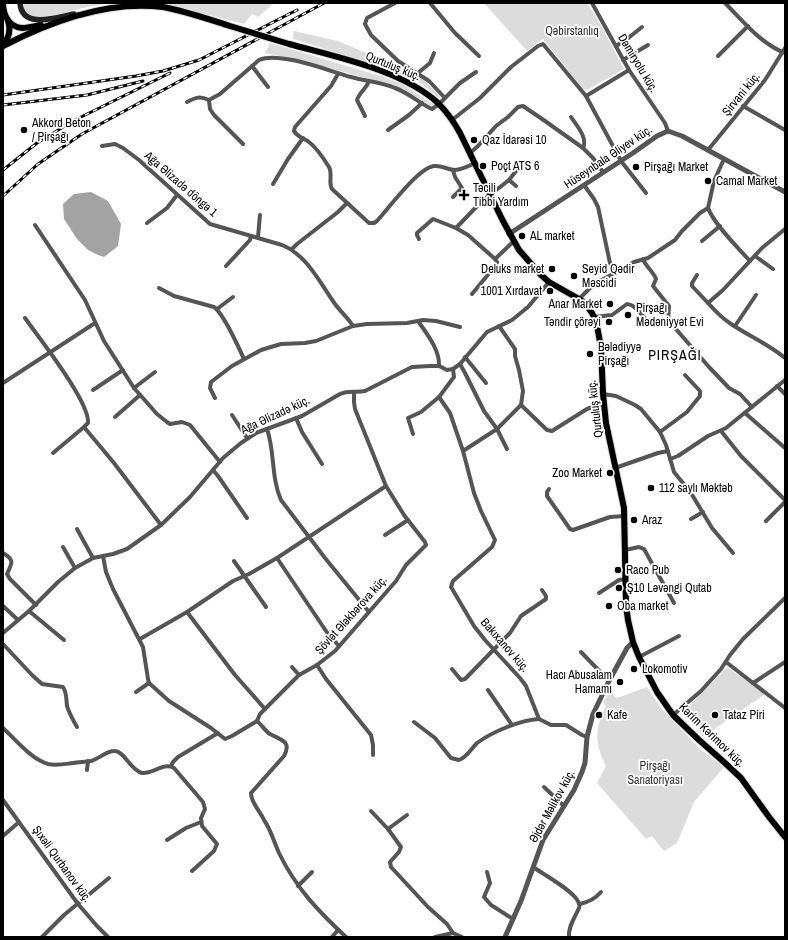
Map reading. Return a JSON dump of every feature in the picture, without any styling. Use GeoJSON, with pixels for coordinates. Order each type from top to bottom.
{"type":"FeatureCollection","features":[{"type":"Feature","properties":{"kind":"main road"},"geometry":{"type":"LineString","coordinates":[[3,3],[3,8],[10,31],[3,46]]}},
{"type":"Feature","properties":{"kind":"main road"},"geometry":{"type":"LineString","coordinates":[[20,3],[23,13],[31,19],[45,20],[86,12]]}},
{"type":"Feature","properties":{"kind":"main road","name":"Qurtuluş küç."},"geometry":{"type":"LineString","coordinates":[[54,22],[86,12],[122,6],[150,6],[177,10],[394,76],[422,90],[439,104],[452,120],[470,153],[514,242],[534,269],[549,282],[580,298],[590,309],[594,318],[601,347],[606,423],[625,516],[627,609],[633,642]]}},
{"type":"Feature","properties":{"kind":"main road"},"geometry":{"type":"LineString","coordinates":[[5,16],[14,26],[23,28],[54,22]]}},
{"type":"Feature","properties":{"kind":"main road"},"geometry":{"type":"LineString","coordinates":[[3,46],[54,22]]}},
{"type":"Feature","properties":{"kind":"main road","name":"Kərim Kərimov küç."},"geometry":{"type":"LineString","coordinates":[[633,642],[657,692],[674,715],[741,778],[785,837]]}},
{"type":"Feature","properties":{"kind":"street"},"geometry":{"type":"LineString","coordinates":[[395,3],[367,18],[365,24],[371,35],[398,61],[418,72],[445,98]]}},
{"type":"Feature","properties":{"kind":"street"},"geometry":{"type":"LineString","coordinates":[[430,3],[455,33],[479,56]]}},
{"type":"Feature","properties":{"kind":"street","name":"Dəmiryolu küç."},"geometry":{"type":"LineString","coordinates":[[592,3],[623,60],[665,123],[668,131]]}},
{"type":"Feature","properties":{"kind":"street"},"geometry":{"type":"LineString","coordinates":[[725,3],[766,43],[775,49],[784,51]]}},
{"type":"Feature","properties":{"kind":"street"},"geometry":{"type":"LineString","coordinates":[[718,56],[748,26]]}},
{"type":"Feature","properties":{"kind":"street"},"geometry":{"type":"LineString","coordinates":[[616,46],[642,27]]}},
{"type":"Feature","properties":{"kind":"street"},"geometry":{"type":"LineString","coordinates":[[452,120],[474,104],[511,67],[543,44],[586,96],[621,161],[646,192]]}},
{"type":"Feature","properties":{"kind":"street"},"geometry":{"type":"LineString","coordinates":[[623,60],[648,45]]}},
{"type":"Feature","properties":{"kind":"street","name":"Şirvani küç."},"geometry":{"type":"LineString","coordinates":[[708,150],[765,80],[784,51]]}},
{"type":"Feature","properties":{"kind":"street"},"geometry":{"type":"LineString","coordinates":[[418,72],[430,63],[434,53]]}},
{"type":"Feature","properties":{"kind":"street"},"geometry":{"type":"LineString","coordinates":[[209,100],[220,94],[259,60],[265,57],[275,57],[394,87],[432,109],[460,83],[476,72]]}},
{"type":"Feature","properties":{"kind":"street"},"geometry":{"type":"LineString","coordinates":[[252,66],[268,87]]}},
{"type":"Feature","properties":{"kind":"street"},"geometry":{"type":"LineString","coordinates":[[586,96],[629,70]]}},
{"type":"Feature","properties":{"kind":"street"},"geometry":{"type":"LineString","coordinates":[[338,74],[331,86],[295,127],[295,133],[314,146],[331,173],[330,186],[366,221],[372,224],[374,223],[422,171],[427,168],[436,166],[458,170],[475,163]]}},
{"type":"Feature","properties":{"kind":"street"},"geometry":{"type":"LineString","coordinates":[[365,116],[357,100],[369,81]]}},
{"type":"Feature","properties":{"kind":"street"},"geometry":{"type":"LineString","coordinates":[[187,102],[196,97],[202,97],[209,100]]}},
{"type":"Feature","properties":{"kind":"street"},"geometry":{"type":"LineString","coordinates":[[209,100],[210,109],[214,115],[244,144]]}},
{"type":"Feature","properties":{"kind":"street"},"geometry":{"type":"LineString","coordinates":[[388,130],[409,115],[422,103]]}},
{"type":"Feature","properties":{"kind":"street"},"geometry":{"type":"LineString","coordinates":[[470,153],[496,126],[520,106],[523,106],[583,148],[603,172]]}},
{"type":"Feature","properties":{"kind":"street"},"geometry":{"type":"LineString","coordinates":[[743,106],[785,130]]}},
{"type":"Feature","properties":{"kind":"street"},"geometry":{"type":"LineString","coordinates":[[571,117],[584,140],[585,145],[583,148]]}},
{"type":"Feature","properties":{"kind":"street","name":"Hüseynbala Əliyev küç."},"geometry":{"type":"LineString","coordinates":[[509,234],[657,136],[668,131],[675,132],[785,192]]}},
{"type":"Feature","properties":{"kind":"street"},"geometry":{"type":"LineString","coordinates":[[273,184],[303,138]]}},
{"type":"Feature","properties":{"kind":"street","name":"Ağa Əlizadə döngə 1"},"geometry":{"type":"LineString","coordinates":[[102,146],[115,144],[123,148],[139,160],[210,224],[258,237],[292,249],[303,260],[353,326]]}},
{"type":"Feature","properties":{"kind":"street"},"geometry":{"type":"LineString","coordinates":[[580,298],[594,285],[634,262],[653,255],[675,240],[700,213],[708,208],[714,181],[724,159]]}},
{"type":"Feature","properties":{"kind":"street"},"geometry":{"type":"LineString","coordinates":[[456,228],[490,194],[509,180],[523,162]]}},
{"type":"Feature","properties":{"kind":"street"},"geometry":{"type":"LineString","coordinates":[[453,170],[455,177],[462,188],[453,197]]}},
{"type":"Feature","properties":{"kind":"street"},"geometry":{"type":"LineString","coordinates":[[509,180],[516,186]]}},
{"type":"Feature","properties":{"kind":"street"},"geometry":{"type":"LineString","coordinates":[[584,185],[598,207],[610,263],[614,273]]}},
{"type":"Feature","properties":{"kind":"street"},"geometry":{"type":"LineString","coordinates":[[147,223],[167,208],[177,195]]}},
{"type":"Feature","properties":{"kind":"street"},"geometry":{"type":"LineString","coordinates":[[292,249],[331,218],[347,203]]}},
{"type":"Feature","properties":{"kind":"street"},"geometry":{"type":"LineString","coordinates":[[708,208],[728,237],[750,260]]}},
{"type":"Feature","properties":{"kind":"street"},"geometry":{"type":"LineString","coordinates":[[258,237],[260,215]]}},
{"type":"Feature","properties":{"kind":"street"},"geometry":{"type":"LineString","coordinates":[[419,239],[417,235],[418,233],[433,219],[456,228],[468,235],[494,259],[496,265],[472,294]]}},
{"type":"Feature","properties":{"kind":"street"},"geometry":{"type":"LineString","coordinates":[[35,225],[85,300],[110,352],[134,388],[157,414],[170,424],[182,422],[190,425],[220,462]]}},
{"type":"Feature","properties":{"kind":"street"},"geometry":{"type":"LineString","coordinates":[[702,241],[720,226]]}},
{"type":"Feature","properties":{"kind":"street"},"geometry":{"type":"LineString","coordinates":[[708,303],[723,290],[750,260],[785,230]]}},
{"type":"Feature","properties":{"kind":"street"},"geometry":{"type":"LineString","coordinates":[[226,266],[250,240],[251,236]]}},
{"type":"Feature","properties":{"kind":"street"},"geometry":{"type":"LineString","coordinates":[[494,259],[514,242]]}},
{"type":"Feature","properties":{"kind":"street"},"geometry":{"type":"LineString","coordinates":[[755,256],[773,269]]}},
{"type":"Feature","properties":{"kind":"street"},"geometry":{"type":"LineString","coordinates":[[643,259],[656,279],[653,286],[669,306],[668,320],[729,388],[740,394],[752,407]]}},
{"type":"Feature","properties":{"kind":"street"},"geometry":{"type":"LineString","coordinates":[[697,275],[692,283],[692,286],[717,313],[785,358]]}},
{"type":"Feature","properties":{"kind":"street"},"geometry":{"type":"LineString","coordinates":[[413,434],[408,418],[421,412],[439,397],[454,377],[453,369],[460,364],[487,332],[512,320],[528,307],[549,282]]}},
{"type":"Feature","properties":{"kind":"street"},"geometry":{"type":"LineString","coordinates":[[159,288],[174,296],[217,309],[224,318],[244,358]]}},
{"type":"Feature","properties":{"kind":"street"},"geometry":{"type":"LineString","coordinates":[[735,326],[756,295]]}},
{"type":"Feature","properties":{"kind":"street"},"geometry":{"type":"LineString","coordinates":[[217,309],[233,297]]}},
{"type":"Feature","properties":{"kind":"street"},"geometry":{"type":"LineString","coordinates":[[594,318],[612,315],[627,304],[632,305],[650,322],[656,323],[668,320]]}},
{"type":"Feature","properties":{"kind":"street"},"geometry":{"type":"LineString","coordinates":[[26,318],[78,395],[88,418],[88,423],[53,453]]}},
{"type":"Feature","properties":{"kind":"street"},"geometry":{"type":"LineString","coordinates":[[215,398],[210,388],[212,382],[244,358],[274,345],[316,341],[353,326],[423,320],[436,321],[460,327]]}},
{"type":"Feature","properties":{"kind":"street"},"geometry":{"type":"LineString","coordinates":[[418,321],[436,350],[439,366]]}},
{"type":"Feature","properties":{"kind":"street"},"geometry":{"type":"LineString","coordinates":[[3,383],[95,323]]}},
{"type":"Feature","properties":{"kind":"street"},"geometry":{"type":"LineString","coordinates":[[463,451],[497,429],[521,405],[523,390],[515,356],[515,349],[499,326]]}},
{"type":"Feature","properties":{"kind":"street"},"geometry":{"type":"LineString","coordinates":[[465,357],[486,383]]}},
{"type":"Feature","properties":{"kind":"street"},"geometry":{"type":"LineString","coordinates":[[460,364],[484,411],[497,429],[506,449]]}},
{"type":"Feature","properties":{"kind":"street","name":"Ağa Əlizadə küç."},"geometry":{"type":"LineString","coordinates":[[3,633],[36,605],[58,582],[75,568],[93,558],[113,554],[127,549],[162,525],[190,497],[220,462],[247,438],[296,418],[344,392],[360,392],[371,389],[412,367],[439,366],[447,370],[453,369]]}},
{"type":"Feature","properties":{"kind":"street"},"geometry":{"type":"LineString","coordinates":[[93,390],[123,370]]}},
{"type":"Feature","properties":{"kind":"street"},"geometry":{"type":"LineString","coordinates":[[134,388],[155,372]]}},
{"type":"Feature","properties":{"kind":"street"},"geometry":{"type":"LineString","coordinates":[[660,432],[686,412],[700,396],[700,391],[685,374]]}},
{"type":"Feature","properties":{"kind":"street"},"geometry":{"type":"LineString","coordinates":[[670,459],[678,456],[708,436],[720,431],[745,413],[785,380]]}},
{"type":"Feature","properties":{"kind":"street"},"geometry":{"type":"LineString","coordinates":[[777,386],[785,394]]}},
{"type":"Feature","properties":{"kind":"street","name":"Şövlət Ələkbərova küç."},"geometry":{"type":"LineString","coordinates":[[255,721],[299,675],[328,657],[396,581],[406,565],[426,545],[386,486],[355,409],[354,392]]}},
{"type":"Feature","properties":{"kind":"street"},"geometry":{"type":"LineString","coordinates":[[603,394],[616,396],[635,405],[660,432],[668,451],[674,472],[691,493],[712,528],[733,552]]}},
{"type":"Feature","properties":{"kind":"street"},"geometry":{"type":"LineString","coordinates":[[116,417],[140,395]]}},
{"type":"Feature","properties":{"kind":"street","name":"Bakıxanov küç."},"geometry":{"type":"LineString","coordinates":[[439,397],[450,413],[463,451],[474,493],[495,540],[492,547],[451,584],[461,606],[474,626],[526,686],[539,720]]}},
{"type":"Feature","properties":{"kind":"street"},"geometry":{"type":"LineString","coordinates":[[521,405],[547,430],[552,432],[587,409],[604,403]]}},
{"type":"Feature","properties":{"kind":"street"},"geometry":{"type":"LineString","coordinates":[[745,413],[785,448]]}},
{"type":"Feature","properties":{"kind":"street"},"geometry":{"type":"LineString","coordinates":[[232,415],[247,438]]}},
{"type":"Feature","properties":{"kind":"street"},"geometry":{"type":"LineString","coordinates":[[296,418],[322,464]]}},
{"type":"Feature","properties":{"kind":"street"},"geometry":{"type":"LineString","coordinates":[[84,427],[162,525]]}},
{"type":"Feature","properties":{"kind":"street"},"geometry":{"type":"LineString","coordinates":[[267,429],[271,442],[278,492],[284,504],[344,583],[369,612]]}},
{"type":"Feature","properties":{"kind":"street"},"geometry":{"type":"LineString","coordinates":[[720,431],[741,456],[785,501],[766,521]]}},
{"type":"Feature","properties":{"kind":"street"},"geometry":{"type":"LineString","coordinates":[[616,468],[658,453],[668,451]]}},
{"type":"Feature","properties":{"kind":"street"},"geometry":{"type":"LineString","coordinates":[[213,470],[247,518]]}},
{"type":"Feature","properties":{"kind":"street"},"geometry":{"type":"LineString","coordinates":[[140,639],[186,612],[233,581],[276,558],[386,486]]}},
{"type":"Feature","properties":{"kind":"street"},"geometry":{"type":"LineString","coordinates":[[549,489],[547,496],[570,529],[573,530],[610,517],[625,516]]}},
{"type":"Feature","properties":{"kind":"street"},"geometry":{"type":"LineString","coordinates":[[691,518],[703,512]]}},
{"type":"Feature","properties":{"kind":"street"},"geometry":{"type":"LineString","coordinates":[[385,535],[408,520]]}},
{"type":"Feature","properties":{"kind":"street"},"geometry":{"type":"LineString","coordinates":[[76,529],[93,558]]}},
{"type":"Feature","properties":{"kind":"street"},"geometry":{"type":"LineString","coordinates":[[63,547],[75,568]]}},
{"type":"Feature","properties":{"kind":"street"},"geometry":{"type":"LineString","coordinates":[[625,550],[639,547],[644,549],[674,603]]}},
{"type":"Feature","properties":{"kind":"street"},"geometry":{"type":"LineString","coordinates":[[3,553],[12,561],[7,574],[10,579],[36,605]]}},
{"type":"Feature","properties":{"kind":"street"},"geometry":{"type":"LineString","coordinates":[[103,556],[106,572],[113,589],[143,647],[149,683],[169,701],[218,733],[222,738],[227,739],[255,721],[270,734],[282,739],[285,742],[287,747],[284,756],[255,788],[251,793],[251,797],[264,819],[279,853],[298,886],[309,902],[346,937]]}},
{"type":"Feature","properties":{"kind":"street"},"geometry":{"type":"LineString","coordinates":[[276,558],[328,634],[338,646]]}},
{"type":"Feature","properties":{"kind":"street"},"geometry":{"type":"LineString","coordinates":[[234,561],[266,607]]}},
{"type":"Feature","properties":{"kind":"street"},"geometry":{"type":"LineString","coordinates":[[599,593],[619,580],[626,579]]}},
{"type":"Feature","properties":{"kind":"street"},"geometry":{"type":"LineString","coordinates":[[452,669],[459,679],[463,680],[510,633],[521,616],[546,599],[546,596],[542,590]]}},
{"type":"Feature","properties":{"kind":"street"},"geometry":{"type":"LineString","coordinates":[[674,715],[701,691],[717,674],[743,639],[785,598]]}},
{"type":"Feature","properties":{"kind":"street"},"geometry":{"type":"LineString","coordinates":[[3,606],[18,620]]}},
{"type":"Feature","properties":{"kind":"street"},"geometry":{"type":"LineString","coordinates":[[29,611],[64,640]]}},
{"type":"Feature","properties":{"kind":"street"},"geometry":{"type":"LineString","coordinates":[[186,612],[231,670],[265,709]]}},
{"type":"Feature","properties":{"kind":"street"},"geometry":{"type":"LineString","coordinates":[[639,657],[679,636]]}},
{"type":"Feature","properties":{"kind":"street","name":"Əjdər Məlikov küç."},"geometry":{"type":"LineString","coordinates":[[505,937],[522,901],[543,840],[578,782],[584,768],[587,737],[593,714],[627,648],[633,642]]}},
{"type":"Feature","properties":{"kind":"street"},"geometry":{"type":"LineString","coordinates":[[3,644],[42,684],[63,686],[67,693],[67,706],[77,727]]}},
{"type":"Feature","properties":{"kind":"street"},"geometry":{"type":"LineString","coordinates":[[581,652],[609,681]]}},
{"type":"Feature","properties":{"kind":"street"},"geometry":{"type":"LineString","coordinates":[[726,662],[785,708]]}},
{"type":"Feature","properties":{"kind":"street"},"geometry":{"type":"LineString","coordinates":[[753,683],[785,662]]}},
{"type":"Feature","properties":{"kind":"street"},"geometry":{"type":"LineString","coordinates":[[317,665],[326,679],[371,735],[373,741],[373,755]]}},
{"type":"Feature","properties":{"kind":"street"},"geometry":{"type":"LineString","coordinates":[[292,667],[299,675]]}},
{"type":"Feature","properties":{"kind":"street"},"geometry":{"type":"LineString","coordinates":[[136,692],[149,683]]}},
{"type":"Feature","properties":{"kind":"street"},"geometry":{"type":"LineString","coordinates":[[488,690],[512,725]]}},
{"type":"Feature","properties":{"kind":"street"},"geometry":{"type":"LineString","coordinates":[[414,722],[435,738],[454,760],[458,760],[466,756],[478,743],[512,725],[539,720],[551,725],[566,725],[587,737]]}},
{"type":"Feature","properties":{"kind":"street"},"geometry":{"type":"LineString","coordinates":[[3,728],[32,755],[49,764],[61,765],[88,761],[96,759],[112,751],[116,751],[120,753],[133,768],[145,773],[171,766],[178,757],[218,733]]}},
{"type":"Feature","properties":{"kind":"street"},"geometry":{"type":"LineString","coordinates":[[87,770],[88,761]]}},
{"type":"Feature","properties":{"kind":"street"},"geometry":{"type":"LineString","coordinates":[[171,766],[179,772],[203,802],[205,809],[201,822],[205,830],[217,844],[216,848],[192,871]]}},
{"type":"Feature","properties":{"kind":"street"},"geometry":{"type":"LineString","coordinates":[[544,787],[564,806]]}},
{"type":"Feature","properties":{"kind":"street","name":"Şıxəli Qurbanov küç."},"geometry":{"type":"LineString","coordinates":[[3,800],[78,904],[108,937]]}},
{"type":"Feature","properties":{"kind":"street"},"geometry":{"type":"LineString","coordinates":[[371,811],[388,829],[401,847],[399,852],[390,862],[391,867],[428,907],[448,924],[453,933]]}},
{"type":"Feature","properties":{"kind":"street"},"geometry":{"type":"LineString","coordinates":[[388,829],[407,815]]}},
{"type":"Feature","properties":{"kind":"street"},"geometry":{"type":"LineString","coordinates":[[3,836],[19,822]]}},
{"type":"Feature","properties":{"kind":"street"},"geometry":{"type":"LineString","coordinates":[[167,840],[186,828],[201,822]]}},
{"type":"Feature","properties":{"kind":"street"},"geometry":{"type":"LineString","coordinates":[[533,867],[569,892],[580,904],[570,926],[569,937]]}},
{"type":"Feature","properties":{"kind":"street"},"geometry":{"type":"LineString","coordinates":[[298,886],[312,872]]}},
{"type":"Feature","properties":{"kind":"street"},"geometry":{"type":"LineString","coordinates":[[487,872],[490,882],[484,897],[491,905],[514,919]]}},
{"type":"Feature","properties":{"kind":"street"},"geometry":{"type":"LineString","coordinates":[[42,937],[64,915],[109,878]]}},
{"type":"Feature","properties":{"kind":"street"},"geometry":{"type":"LineString","coordinates":[[580,904],[594,899],[601,892]]}},
{"type":"Feature","properties":{"kind":"street"},"geometry":{"type":"LineString","coordinates":[[332,937],[338,930]]}},
{"type":"Feature","properties":{"kind":"street"},"geometry":{"type":"LineString","coordinates":[[435,937],[453,933],[462,937]]}},
{"type":"Feature","properties":{"kind":"green space"},"geometry":{"type":"Polygon","coordinates":[[[24,3],[112,3],[87,7],[55,15],[36,17],[29,15],[25,11],[24,3]]]}},
{"type":"Feature","properties":{"kind":"green space"},"geometry":{"type":"Polygon","coordinates":[[[163,3],[274,3],[258,17],[252,14],[244,24],[163,3]]]}},
{"type":"Feature","properties":{"kind":"green space","name":"Qəbirstanlıq"},"geometry":{"type":"Polygon","coordinates":[[[484,3],[587,3],[598,20],[624,69],[587,90],[583,89],[543,39],[527,51],[484,3]]]}},
{"type":"Feature","properties":{"kind":"green space"},"geometry":{"type":"Polygon","coordinates":[[[294,31],[338,41],[416,75],[426,82],[441,97],[439,98],[422,84],[387,68],[293,39],[294,31]]]}},
{"type":"Feature","properties":{"kind":"green space"},"geometry":{"type":"Polygon","coordinates":[[[270,43],[384,77],[404,85],[434,105],[431,106],[401,88],[312,63],[265,53],[270,43]]]}},
{"type":"Feature","properties":{"kind":"green space"},"geometry":{"type":"Polygon","coordinates":[[[727,667],[765,694],[703,737],[686,711],[688,707],[727,667]]]}},
{"type":"Feature","properties":{"kind":"green space","name":"Pirşağı Sanatoriyası"},"geometry":{"type":"Polygon","coordinates":[[[647,687],[661,708],[700,749],[724,767],[694,802],[677,843],[664,851],[652,836],[646,839],[597,783],[606,766],[599,750],[597,736],[602,714],[606,706],[603,703],[609,691],[617,698],[647,687]]]}},
{"type":"Feature","properties":{"kind":"shaded area"},"geometry":{"type":"Polygon","coordinates":[[[91,192],[108,201],[121,224],[118,246],[104,257],[88,250],[77,239],[64,219],[63,204],[74,194],[91,192]]]}},
{"type":"Feature","properties":{"kind":"railway"},"geometry":{"type":"LineString","coordinates":[[3,196],[38,164],[82,134],[324,3]]}},
{"type":"Feature","properties":{"kind":"railway"},"geometry":{"type":"LineString","coordinates":[[3,95],[163,71],[199,60],[297,10]]}},
{"type":"Feature","properties":{"kind":"railway"},"geometry":{"type":"LineString","coordinates":[[3,170],[37,143],[73,121],[170,73]]}},
{"type":"Feature","properties":{"kind":"railway"},"geometry":{"type":"LineString","coordinates":[[3,105],[87,95],[143,81]]}},
{"type":"Feature","properties":{"kind":"place","name":"Akkord Beton / Pirşağı"},"geometry":{"type":"Point","coordinates":[24,130]}},
{"type":"Feature","properties":{"kind":"place","name":"Qaz İdarəsi 10"},"geometry":{"type":"Point","coordinates":[474,140]}},
{"type":"Feature","properties":{"kind":"place","name":"Poçt ATS 6"},"geometry":{"type":"Point","coordinates":[483,166]}},
{"type":"Feature","properties":{"kind":"place","name":"Pirşağı Market"},"geometry":{"type":"Point","coordinates":[636,167]}},
{"type":"Feature","properties":{"kind":"place","name":"Camal Market"},"geometry":{"type":"Point","coordinates":[708,181]}},
{"type":"Feature","properties":{"kind":"place","name":"Təcili Tibbi Yardım"},"geometry":{"type":"Point","coordinates":[464,195]}},
{"type":"Feature","properties":{"kind":"place","name":"AL market"},"geometry":{"type":"Point","coordinates":[522,236]}},
{"type":"Feature","properties":{"kind":"place","name":"Deluks market"},"geometry":{"type":"Point","coordinates":[552,269]}},
{"type":"Feature","properties":{"kind":"place","name":"Seyid Qədir Məscidi"},"geometry":{"type":"Point","coordinates":[574,276]}},
{"type":"Feature","properties":{"kind":"place","name":"1001 Xırdavat"},"geometry":{"type":"Point","coordinates":[550,291]}},
{"type":"Feature","properties":{"kind":"place","name":"Anar Market"},"geometry":{"type":"Point","coordinates":[610,304]}},
{"type":"Feature","properties":{"kind":"place","name":"Pirşağı Mədəniyyət Evi"},"geometry":{"type":"Point","coordinates":[628,315]}},
{"type":"Feature","properties":{"kind":"place","name":"Təndir çörəyi"},"geometry":{"type":"Point","coordinates":[609,322]}},
{"type":"Feature","properties":{"kind":"place","name":"Bələdiyyə Pirşağı"},"geometry":{"type":"Point","coordinates":[590,354]}},
{"type":"Feature","properties":{"kind":"place","name":"Zoo Market"},"geometry":{"type":"Point","coordinates":[610,473]}},
{"type":"Feature","properties":{"kind":"place","name":"112 saylı Məktəb"},"geometry":{"type":"Point","coordinates":[651,488]}},
{"type":"Feature","properties":{"kind":"place","name":"Araz"},"geometry":{"type":"Point","coordinates":[634,520]}},
{"type":"Feature","properties":{"kind":"place","name":"Raco Pub"},"geometry":{"type":"Point","coordinates":[618,570]}},
{"type":"Feature","properties":{"kind":"place","name":"Ş10 Ləvəngi Qutab"},"geometry":{"type":"Point","coordinates":[619,588]}},
{"type":"Feature","properties":{"kind":"place","name":"Oba market"},"geometry":{"type":"Point","coordinates":[609,606]}},
{"type":"Feature","properties":{"kind":"place","name":"Lokomotiv"},"geometry":{"type":"Point","coordinates":[634,669]}},
{"type":"Feature","properties":{"kind":"place","name":"Hacı Abusalam Hamamı"},"geometry":{"type":"Point","coordinates":[620,682]}},
{"type":"Feature","properties":{"kind":"place","name":"Kafe"},"geometry":{"type":"Point","coordinates":[599,715]}},
{"type":"Feature","properties":{"kind":"place","name":"Tataz Piri"},"geometry":{"type":"Point","coordinates":[715,715]}},
{"type":"Feature","properties":{"kind":"district","name":"PIRŞAĞI"},"geometry":{"type":"Point","coordinates":[675,355]}}]}
